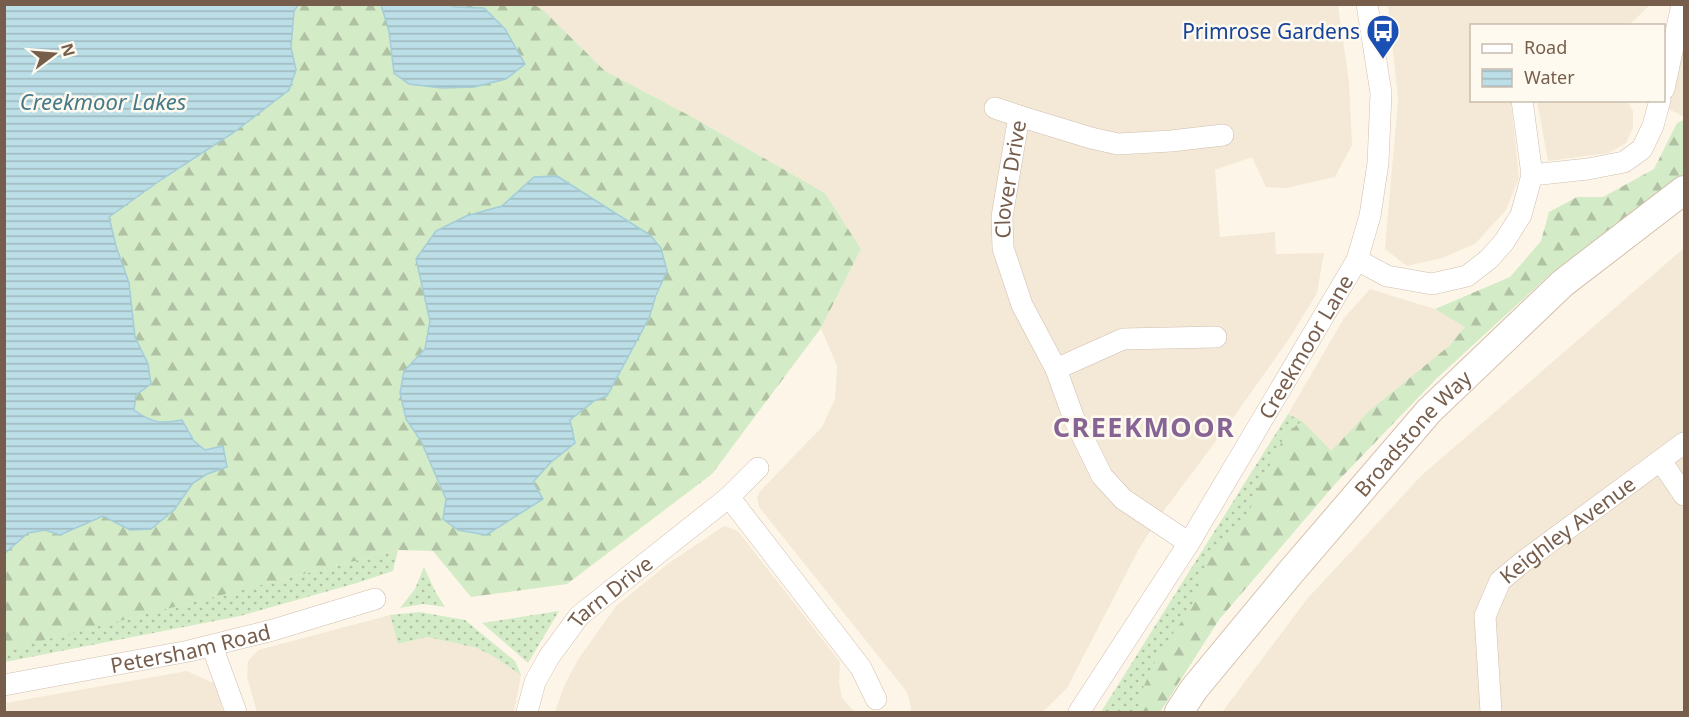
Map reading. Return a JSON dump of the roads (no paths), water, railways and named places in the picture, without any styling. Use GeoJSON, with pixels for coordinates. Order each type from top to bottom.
{"type":"FeatureCollection","features":[{"type":"Feature","properties":{"kind":"street","name":"Creekmoor Lane"},"geometry":{"type":"LineString","coordinates":[[1079,712],[1189,543],[1358,260],[1370,216],[1379,151],[1381,93],[1367,4]]}},
{"type":"Feature","properties":{"kind":"street"},"geometry":{"type":"LineString","coordinates":[[1665,85],[1682,4]]}},
{"type":"Feature","properties":{"kind":"street"},"geometry":{"type":"LineString","coordinates":[[1358,260],[1387,276],[1431,284],[1467,276],[1490,259],[1521,215],[1533,175],[1522,102]]}},
{"type":"Feature","properties":{"kind":"street"},"geometry":{"type":"LineString","coordinates":[[1533,175],[1588,169],[1624,162],[1642,149],[1653,126],[1659,102]]}},
{"type":"Feature","properties":{"kind":"street"},"geometry":{"type":"LineString","coordinates":[[995,108],[1019,116]]}},
{"type":"Feature","properties":{"kind":"street","name":"Clover Drive"},"geometry":{"type":"LineString","coordinates":[[1189,543],[1123,499],[1102,476],[1074,419],[1056,369],[1022,305],[1003,248],[1002,217],[1019,116],[1118,144],[1223,135]]}},
{"type":"Feature","properties":{"kind":"street","name":"Broadstone Way"},"geometry":{"type":"LineString","coordinates":[[1179,712],[1194,689],[1290,573],[1429,411],[1563,283],[1684,190]]}},
{"type":"Feature","properties":{"kind":"street"},"geometry":{"type":"LineString","coordinates":[[1056,369],[1124,339],[1216,337]]}},
{"type":"Feature","properties":{"kind":"street","name":"Keighley Avenue"},"geometry":{"type":"LineString","coordinates":[[1491,712],[1485,616],[1500,581],[1684,443]]}},
{"type":"Feature","properties":{"kind":"street"},"geometry":{"type":"LineString","coordinates":[[1661,460],[1684,495]]}},
{"type":"Feature","properties":{"kind":"street","name":"Tarn Drive"},"geometry":{"type":"LineString","coordinates":[[527,712],[535,682],[549,657],[579,616],[729,497],[758,468]]}},
{"type":"Feature","properties":{"kind":"street"},"geometry":{"type":"LineString","coordinates":[[729,497],[861,668],[876,699]]}},
{"type":"Feature","properties":{"kind":"street","name":"Petersham Road"},"geometry":{"type":"LineString","coordinates":[[4,685],[212,646],[375,599]]}},
{"type":"Feature","properties":{"kind":"street"},"geometry":{"type":"LineString","coordinates":[[212,646],[236,712]]}},
{"type":"Feature","properties":{"kind":"water","name":"Creekmoor Lakes"},"geometry":{"type":"Polygon","coordinates":[[[5,4],[298,5],[294,11],[291,47],[296,70],[289,90],[233,133],[109,217],[129,283],[135,337],[148,364],[151,384],[136,395],[134,410],[156,421],[182,420],[194,441],[205,450],[223,446],[227,467],[207,474],[193,483],[174,510],[151,529],[130,530],[103,516],[60,535],[45,530],[28,533],[5,553],[5,4]]]}},
{"type":"Feature","properties":{"kind":"water"},"geometry":{"type":"Polygon","coordinates":[[[381,5],[451,5],[484,8],[505,29],[525,64],[506,79],[474,87],[442,88],[409,84],[394,73],[389,31],[381,5]]]}},
{"type":"Feature","properties":{"kind":"water"},"geometry":{"type":"Polygon","coordinates":[[[557,176],[650,235],[661,248],[667,271],[649,318],[607,396],[594,401],[570,420],[575,443],[550,463],[533,482],[543,499],[486,535],[458,530],[443,519],[446,499],[421,441],[406,419],[400,393],[404,371],[425,349],[430,321],[416,259],[436,231],[466,216],[502,206],[534,177],[557,176]]]}},
{"type":"Feature","properties":{"kind":"place","name":"Primrose Gardens"},"geometry":{"type":"Point","coordinates":[1383,60]}},
{"type":"Feature","properties":{"kind":"district","name":"CREEKMOOR"},"geometry":{"type":"Point","coordinates":[1144,426]}}]}
